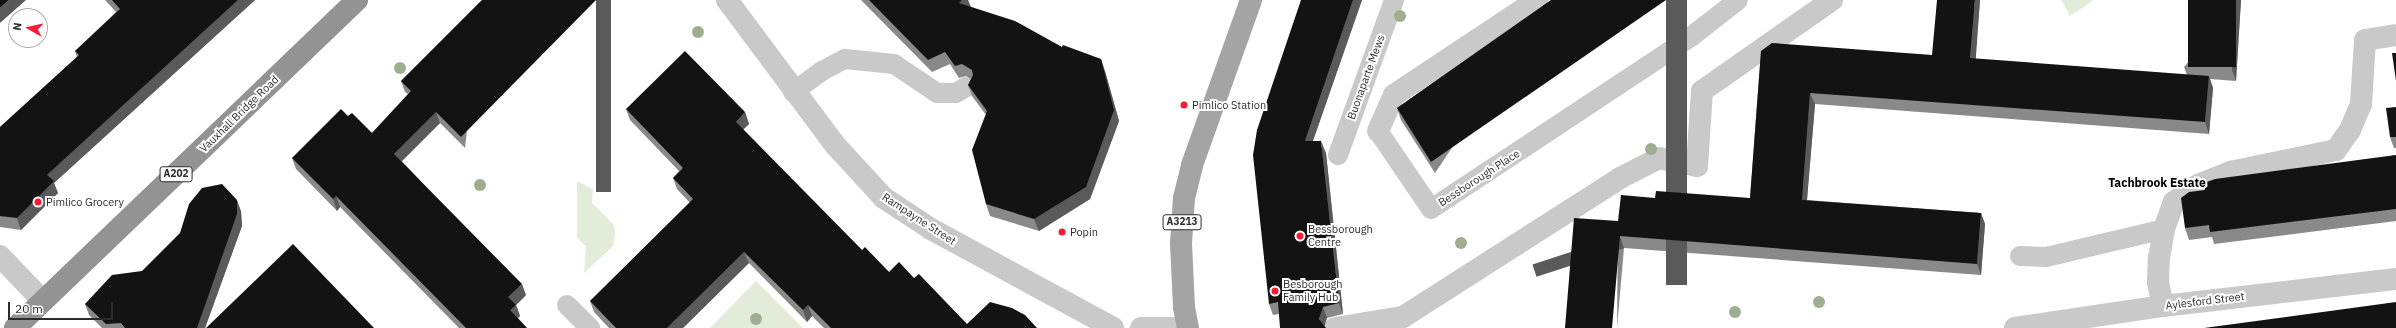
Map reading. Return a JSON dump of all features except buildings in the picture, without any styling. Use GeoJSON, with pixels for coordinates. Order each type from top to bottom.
{"type":"FeatureCollection","features":[{"type":"Feature","properties":{"kind":"highway","name":"Vauxhall Bridge Road"},"geometry":{"type":"LineString","coordinates":[[15,328],[357,0]]}},
{"type":"Feature","properties":{"kind":"main road","name":"A3213"},"geometry":{"type":"LineString","coordinates":[[1188,328],[1184,307],[1181,243],[1184,198],[1199,146],[1251,0]]}},
{"type":"Feature","properties":{"kind":"street","name":"Rampayne Street"},"geometry":{"type":"LineString","coordinates":[[727,0],[793,92],[836,146],[884,198],[937,233],[1113,328]]}},
{"type":"Feature","properties":{"kind":"street","name":"Bessborough Place"},"geometry":{"type":"LineString","coordinates":[[1378,131],[1394,95],[1536,0]]}},
{"type":"Feature","properties":{"kind":"street"},"geometry":{"type":"LineString","coordinates":[[1336,328],[1403,317],[1620,178],[1659,158],[1698,166],[1702,91],[1832,0]]}},
{"type":"Feature","properties":{"kind":"street"},"geometry":{"type":"LineString","coordinates":[[2163,306],[2158,282],[2164,229],[2174,202],[2198,185],[2230,172],[2336,150],[2350,130],[2361,104],[2365,40],[2396,35]]}},
{"type":"Feature","properties":{"kind":"street"},"geometry":{"type":"LineString","coordinates":[[0,256],[43,301]]}},
{"type":"Feature","properties":{"kind":"street","name":"Aylesford Street"},"geometry":{"type":"LineString","coordinates":[[2015,328],[2068,325],[2163,306],[2396,279]]}},
{"type":"Feature","properties":{"kind":"street"},"geometry":{"type":"LineString","coordinates":[[1141,328],[1176,328]]}},
{"type":"Feature","properties":{"kind":"lane","name":"Buonaparte Mews"},"geometry":{"type":"LineString","coordinates":[[1338,155],[1394,0]]}},
{"type":"Feature","properties":{"kind":"lane","name":"Bessborough Place"},"geometry":{"type":"LineString","coordinates":[[1378,131],[1431,209],[1692,36],[1738,0]]}},
{"type":"Feature","properties":{"kind":"lane"},"geometry":{"type":"LineString","coordinates":[[793,92],[822,71],[845,59],[894,64],[937,93],[956,93],[966,87]]}},
{"type":"Feature","properties":{"kind":"lane"},"geometry":{"type":"LineString","coordinates":[[2020,256],[2046,257],[2164,229]]}},
{"type":"Feature","properties":{"kind":"lane"},"geometry":{"type":"LineString","coordinates":[[567,305],[590,328]]}},
{"type":"Feature","properties":{"kind":"green space"},"geometry":{"type":"Polygon","coordinates":[[[2061,0],[2094,0],[2070,16],[2061,0]]]}},
{"type":"Feature","properties":{"kind":"green space"},"geometry":{"type":"Polygon","coordinates":[[[577,181],[593,189],[592,203],[614,225],[615,235],[613,246],[584,273],[586,246],[577,238],[577,181]]]}},
{"type":"Feature","properties":{"kind":"green space"},"geometry":{"type":"Polygon","coordinates":[[[756,281],[803,328],[710,328],[756,281]]]}},
{"type":"Feature","properties":{"kind":"place","name":"Pimlico Station"},"geometry":{"type":"Point","coordinates":[1184,105]}},
{"type":"Feature","properties":{"kind":"place","name":"Pimlico Grocery"},"geometry":{"type":"Point","coordinates":[38,202]}},
{"type":"Feature","properties":{"kind":"place","name":"Popin"},"geometry":{"type":"Point","coordinates":[1062,232]}},
{"type":"Feature","properties":{"kind":"place","name":"Bessborough Centre"},"geometry":{"type":"Point","coordinates":[1300,236]}},
{"type":"Feature","properties":{"kind":"place","name":"Besborough Family Hub"},"geometry":{"type":"Point","coordinates":[1275,291]}},
{"type":"Feature","properties":{"kind":"district","name":"Tachbrook Estate"},"geometry":{"type":"Point","coordinates":[2157,183]}}]}
